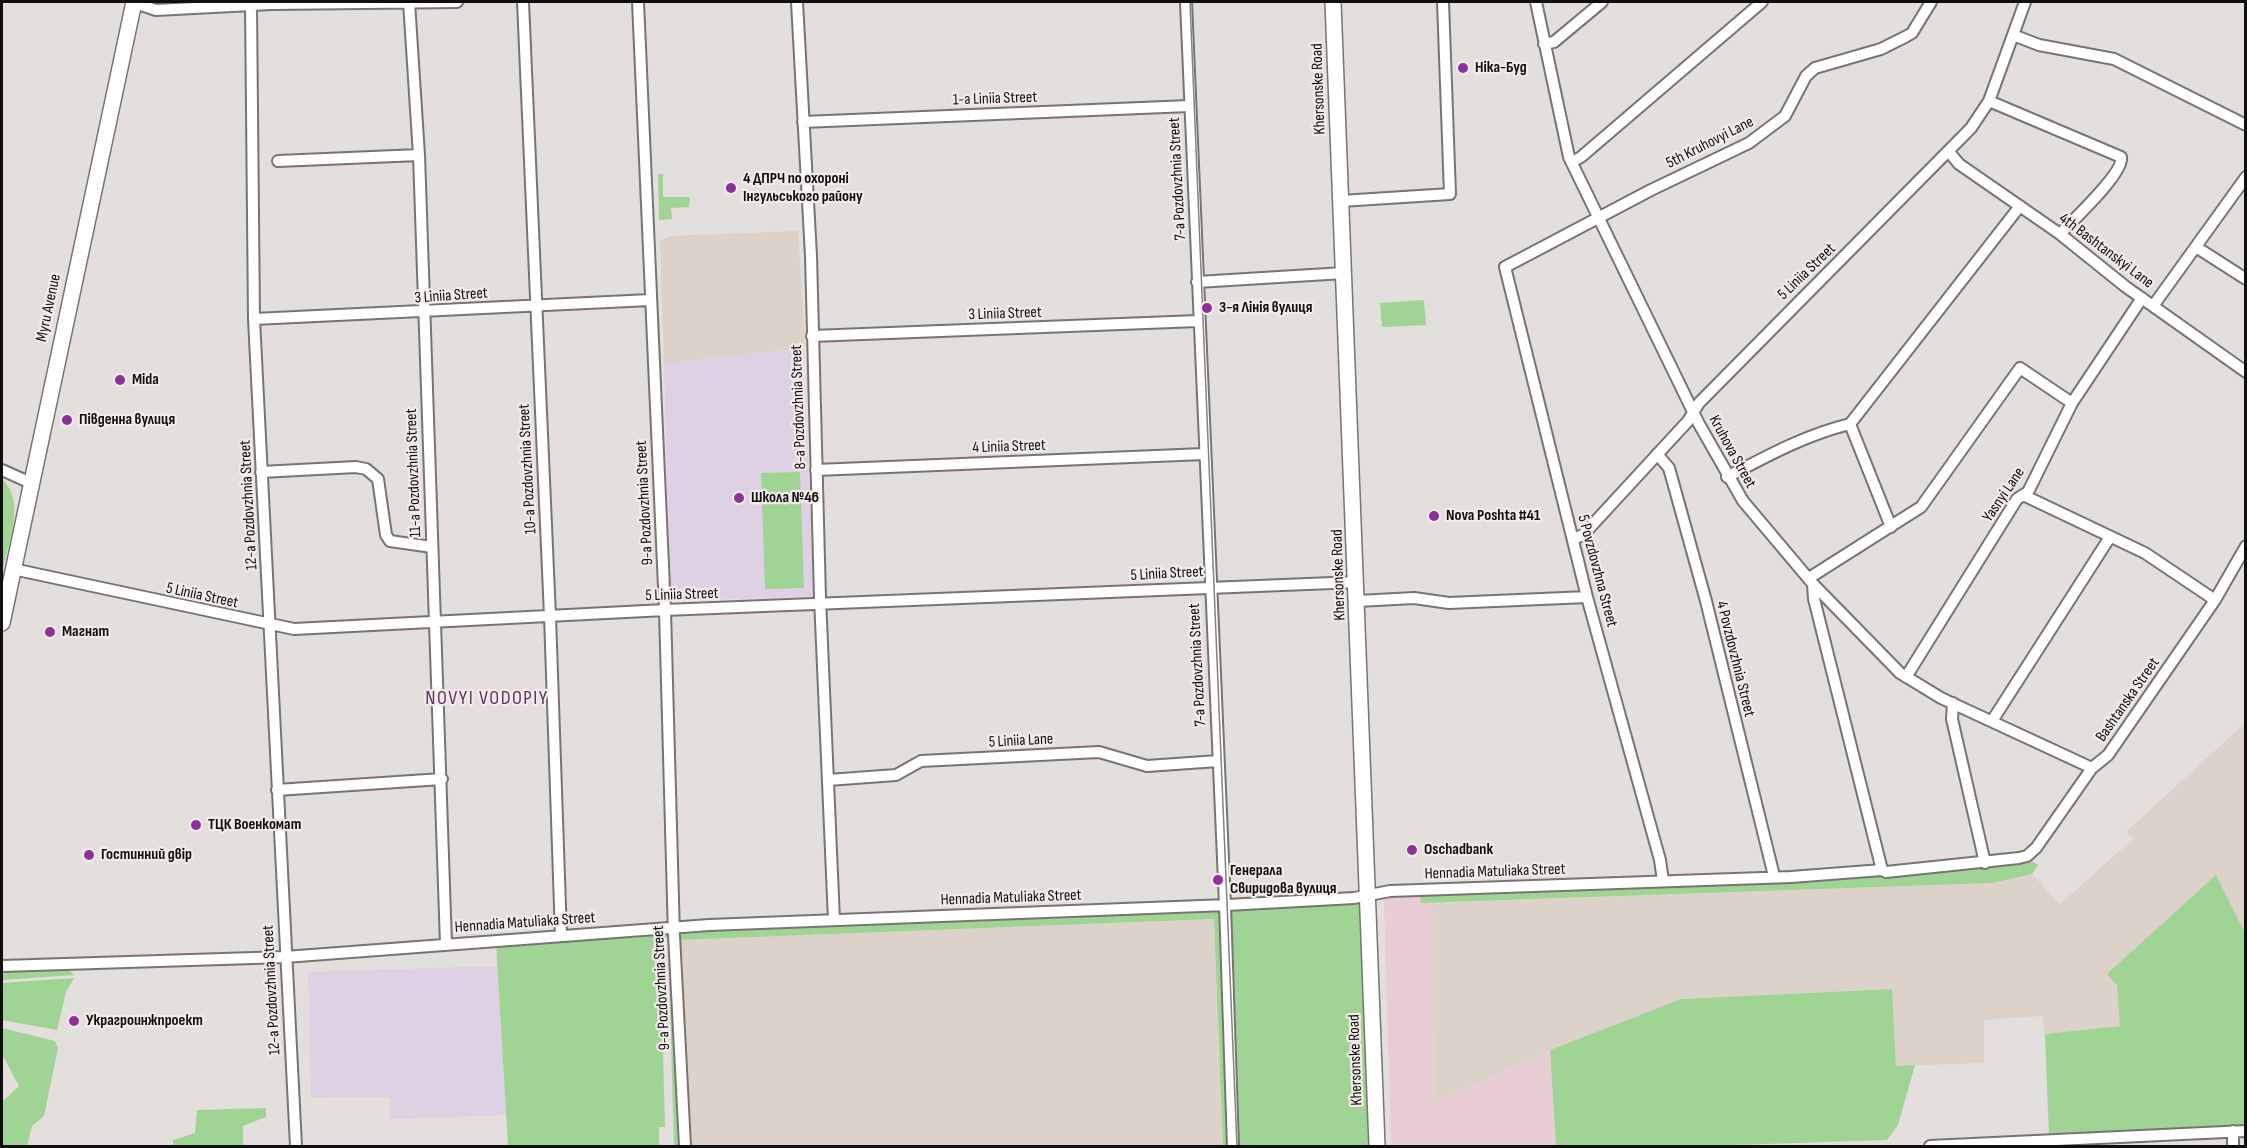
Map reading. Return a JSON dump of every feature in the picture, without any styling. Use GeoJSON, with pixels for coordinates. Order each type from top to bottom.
{"type":"FeatureCollection","features":[{"type":"Feature","properties":{"kind":"main road","name":"Myru Avenue"},"geometry":{"type":"LineString","coordinates":[[2,623],[134,2]]}},
{"type":"Feature","properties":{"kind":"main road","name":"Khersonske Road"},"geometry":{"type":"LineString","coordinates":[[1333,2],[1358,601],[1377,1146]]}},
{"type":"Feature","properties":{"kind":"street"},"geometry":{"type":"LineString","coordinates":[[134,2],[156,10],[251,5],[458,2]]}},
{"type":"Feature","properties":{"kind":"street","name":"10-a Pozdovzhnia Street"},"geometry":{"type":"LineString","coordinates":[[523,2],[550,616],[561,934]]}},
{"type":"Feature","properties":{"kind":"street","name":"9-a Pozdovzhnia Street"},"geometry":{"type":"LineString","coordinates":[[638,2],[665,610],[674,927],[685,1146]]}},
{"type":"Feature","properties":{"kind":"street","name":"8-a Pozdovzhnia Street"},"geometry":{"type":"LineString","coordinates":[[797,2],[813,336],[816,470],[834,920]]}},
{"type":"Feature","properties":{"kind":"street","name":"7-a Pozdovzhnia Street"},"geometry":{"type":"LineString","coordinates":[[1186,2],[1209,588],[1225,905],[1233,1146]]}},
{"type":"Feature","properties":{"kind":"street"},"geometry":{"type":"LineString","coordinates":[[1341,201],[1446,195],[1451,192],[1443,2]]}},
{"type":"Feature","properties":{"kind":"street","name":"Kruhova Street"},"geometry":{"type":"LineString","coordinates":[[1536,2],[1564,139],[1572,162],[1693,411],[1727,477],[1743,501],[1811,581],[1866,640],[1906,677],[1953,703],[2092,768]]}},
{"type":"Feature","properties":{"kind":"street"},"geometry":{"type":"LineString","coordinates":[[1544,44],[1554,42],[1602,2]]}},
{"type":"Feature","properties":{"kind":"street"},"geometry":{"type":"LineString","coordinates":[[1572,162],[1581,157],[1762,2]]}},
{"type":"Feature","properties":{"kind":"street","name":"5th Kruhovyi Lane"},"geometry":{"type":"LineString","coordinates":[[1505,267],[1761,136],[1785,116],[1806,75],[1815,68],[1881,49],[1912,33],[1931,2]]}},
{"type":"Feature","properties":{"kind":"street","name":"5 Liniia Street"},"geometry":{"type":"LineString","coordinates":[[1573,539],[1583,535],[1688,421],[1693,411],[1971,128],[1989,101],[2025,2]]}},
{"type":"Feature","properties":{"kind":"street","name":"11-a Pozdovzhnia Street"},"geometry":{"type":"LineString","coordinates":[[409,3],[419,155],[446,944]]}},
{"type":"Feature","properties":{"kind":"street","name":"12-a Pozdovzhnia Street"},"geometry":{"type":"LineString","coordinates":[[251,5],[254,319],[296,1146]]}},
{"type":"Feature","properties":{"kind":"street"},"geometry":{"type":"LineString","coordinates":[[2013,35],[2039,45],[2114,59],[2246,125]]}},
{"type":"Feature","properties":{"kind":"street"},"geometry":{"type":"LineString","coordinates":[[1989,101],[2121,157],[2120,168],[2111,180],[2060,234]]}},
{"type":"Feature","properties":{"kind":"street","name":"1-a Liniia Street"},"geometry":{"type":"LineString","coordinates":[[803,122],[1190,106]]}},
{"type":"Feature","properties":{"kind":"street","name":"4th Bashtanskyi Lane"},"geometry":{"type":"LineString","coordinates":[[1949,152],[1959,164],[2060,234],[2142,298],[2246,372]]}},
{"type":"Feature","properties":{"kind":"street"},"geometry":{"type":"LineString","coordinates":[[278,161],[419,155]]}},
{"type":"Feature","properties":{"kind":"street"},"geometry":{"type":"LineString","coordinates":[[2153,306],[2246,177]]}},
{"type":"Feature","properties":{"kind":"street"},"geometry":{"type":"LineString","coordinates":[[1727,477],[1820,431],[1850,424],[2020,206]]}},
{"type":"Feature","properties":{"kind":"street"},"geometry":{"type":"LineString","coordinates":[[2196,247],[2246,279]]}},
{"type":"Feature","properties":{"kind":"street","name":"5 Povzdovzhna Street"},"geometry":{"type":"LineString","coordinates":[[1505,267],[1587,597],[1660,860],[1663,881]]}},
{"type":"Feature","properties":{"kind":"street"},"geometry":{"type":"LineString","coordinates":[[1197,282],[1344,273]]}},
{"type":"Feature","properties":{"kind":"street","name":"Yasnyi Lane"},"geometry":{"type":"LineString","coordinates":[[1906,677],[2017,499],[2028,492],[2072,403],[2142,298]]}},
{"type":"Feature","properties":{"kind":"street","name":"3 Liniia Street"},"geometry":{"type":"LineString","coordinates":[[254,319],[423,313],[650,300]]}},
{"type":"Feature","properties":{"kind":"street","name":"3 Liniia Street"},"geometry":{"type":"LineString","coordinates":[[813,336],[1198,321]]}},
{"type":"Feature","properties":{"kind":"street"},"geometry":{"type":"LineString","coordinates":[[1881,870],[1811,581],[1921,507],[2020,368],[2072,403]]}},
{"type":"Feature","properties":{"kind":"street"},"geometry":{"type":"LineString","coordinates":[[1850,424],[1891,527]]}},
{"type":"Feature","properties":{"kind":"street","name":"4 Liniia Street"},"geometry":{"type":"LineString","coordinates":[[816,470],[1204,454]]}},
{"type":"Feature","properties":{"kind":"street","name":"4 Povzdovzhnia Street"},"geometry":{"type":"LineString","coordinates":[[1657,454],[1665,461],[1672,479],[1706,601],[1774,876]]}},
{"type":"Feature","properties":{"kind":"street"},"geometry":{"type":"LineString","coordinates":[[261,472],[356,467],[366,469],[378,479],[386,536],[390,541],[394,544],[432,547]]}},
{"type":"Feature","properties":{"kind":"street"},"geometry":{"type":"LineString","coordinates":[[2,470],[31,483]]}},
{"type":"Feature","properties":{"kind":"street"},"geometry":{"type":"LineString","coordinates":[[2023,495],[2145,553],[2215,600]]}},
{"type":"Feature","properties":{"kind":"street"},"geometry":{"type":"LineString","coordinates":[[1992,721],[2110,537]]}},
{"type":"Feature","properties":{"kind":"street","name":"Bashtanska Street"},"geometry":{"type":"LineString","coordinates":[[2019,858],[2027,856],[2036,848],[2092,768],[2108,755],[2215,600],[2246,546]]}},
{"type":"Feature","properties":{"kind":"street","name":"5 Liniia Street"},"geometry":{"type":"LineString","coordinates":[[13,569],[271,626],[294,629],[665,610],[1357,582]]}},
{"type":"Feature","properties":{"kind":"street"},"geometry":{"type":"LineString","coordinates":[[1358,601],[1414,598],[1449,603],[1587,597]]}},
{"type":"Feature","properties":{"kind":"street"},"geometry":{"type":"LineString","coordinates":[[1953,703],[1952,719],[1985,863]]}},
{"type":"Feature","properties":{"kind":"street","name":"5 Liniia Lane"},"geometry":{"type":"LineString","coordinates":[[828,780],[896,775],[921,761],[1099,752],[1147,765],[1218,761]]}},
{"type":"Feature","properties":{"kind":"street"},"geometry":{"type":"LineString","coordinates":[[278,790],[442,779]]}},
{"type":"Feature","properties":{"kind":"street","name":"Hennadia Matuliaka Street"},"geometry":{"type":"LineString","coordinates":[[2,966],[285,957],[674,927],[1225,905],[1368,896],[1390,891],[1791,877],[1881,870],[1886,872],[2019,858]]}},
{"type":"Feature","properties":{"kind":"street"},"geometry":{"type":"LineString","coordinates":[[2233,1131],[2234,1146]]}},
{"type":"Feature","properties":{"kind":"street"},"geometry":{"type":"LineString","coordinates":[[1930,1146],[2246,1131]]}},
{"type":"Feature","properties":{"kind":"shaded area"},"geometry":{"type":"Polygon","coordinates":[[[798,231],[805,338],[803,348],[664,364],[660,242],[669,236],[798,231]]]}},
{"type":"Feature","properties":{"kind":"shaded area","name":"Школа №46"},"geometry":{"type":"Polygon","coordinates":[[[803,348],[814,596],[675,601],[671,596],[664,364],[803,348]]]}},
{"type":"Feature","properties":{"kind":"shaded area"},"geometry":{"type":"Polygon","coordinates":[[[2245,723],[2245,933],[2216,875],[2117,985],[2121,1026],[2045,1034],[2042,1016],[1984,1020],[1984,1063],[1896,1066],[1892,989],[1681,999],[1550,1050],[1447,1098],[1434,1099],[1432,903],[1993,883],[2032,874],[2060,904],[2133,839],[2126,832],[2245,723]]]}},
{"type":"Feature","properties":{"kind":"shaded area"},"geometry":{"type":"Polygon","coordinates":[[[1391,894],[1420,895],[1421,903],[1432,903],[1434,1099],[1447,1098],[1550,1050],[1556,1146],[1391,1146],[1384,900],[1391,894]]]}},
{"type":"Feature","properties":{"kind":"shaded area"},"geometry":{"type":"Polygon","coordinates":[[[1214,919],[1223,1146],[689,1146],[679,940],[1214,919]]]}},
{"type":"Feature","properties":{"kind":"shaded area"},"geometry":{"type":"Polygon","coordinates":[[[498,966],[506,1115],[390,1119],[390,1097],[311,1098],[308,972],[498,966]]]}},
{"type":"Feature","properties":{"kind":"green space"},"geometry":{"type":"Polygon","coordinates":[[[658,174],[663,174],[663,197],[690,197],[689,207],[671,208],[672,219],[659,220],[658,174]]]}},
{"type":"Feature","properties":{"kind":"green space"},"geometry":{"type":"Polygon","coordinates":[[[1424,300],[1426,325],[1382,327],[1380,303],[1424,300]]]}},
{"type":"Feature","properties":{"kind":"green space"},"geometry":{"type":"Polygon","coordinates":[[[800,472],[804,588],[765,589],[761,473],[800,472]]]}},
{"type":"Feature","properties":{"kind":"green space"},"geometry":{"type":"Polygon","coordinates":[[[2,479],[13,499],[14,512],[11,537],[2,574],[2,479]]]}},
{"type":"Feature","properties":{"kind":"green space"},"geometry":{"type":"Polygon","coordinates":[[[2028,858],[2038,865],[2032,874],[1993,883],[1421,903],[1420,895],[1631,885],[2028,858]]]}},
{"type":"Feature","properties":{"kind":"green space"},"geometry":{"type":"Polygon","coordinates":[[[2216,875],[2245,933],[2245,1127],[2049,1137],[2045,1034],[2120,1026],[2117,985],[2107,974],[2216,875]]]}},
{"type":"Feature","properties":{"kind":"green space"},"geometry":{"type":"Polygon","coordinates":[[[1357,902],[1362,906],[1371,1146],[1223,1146],[1214,919],[679,940],[678,933],[1357,902]]]}},
{"type":"Feature","properties":{"kind":"green space"},"geometry":{"type":"Polygon","coordinates":[[[669,933],[682,1146],[674,1146],[668,938],[660,938],[665,1127],[659,1127],[659,1146],[508,1146],[496,942],[669,933]]]}},
{"type":"Feature","properties":{"kind":"green space"},"geometry":{"type":"Polygon","coordinates":[[[66,967],[74,975],[2,980],[2,972],[66,967]]]}},
{"type":"Feature","properties":{"kind":"green space"},"geometry":{"type":"Polygon","coordinates":[[[74,978],[66,992],[57,1030],[2,1020],[2,983],[74,978]]]}},
{"type":"Feature","properties":{"kind":"green space"},"geometry":{"type":"Polygon","coordinates":[[[1892,989],[1896,1066],[1915,1065],[1898,1125],[1887,1140],[1706,1146],[1556,1146],[1550,1050],[1681,999],[1892,989]]]}},
{"type":"Feature","properties":{"kind":"green space"},"geometry":{"type":"Polygon","coordinates":[[[2,1028],[55,1041],[58,1048],[44,1116],[32,1126],[27,1146],[2,1146],[2,1102],[19,1086],[2,1054],[2,1028]]]}},
{"type":"Feature","properties":{"kind":"green space"},"geometry":{"type":"Polygon","coordinates":[[[266,1108],[266,1117],[243,1126],[243,1146],[173,1146],[173,1140],[195,1133],[197,1110],[266,1108]]]}},
{"type":"Feature","properties":{"kind":"tram line"},"geometry":{"type":"LineString","coordinates":[[1190,2],[1237,1146]]}},
{"type":"Feature","properties":{"kind":"place","name":"Ніка-Буд"},"geometry":{"type":"Point","coordinates":[1463,68]}},
{"type":"Feature","properties":{"kind":"place","name":"4 ДПРЧ по охороні Інгульського району"},"geometry":{"type":"Point","coordinates":[731,188]}},
{"type":"Feature","properties":{"kind":"place","name":"3-я Лінія вулиця"},"geometry":{"type":"Point","coordinates":[1207,308]}},
{"type":"Feature","properties":{"kind":"place","name":"Mida"},"geometry":{"type":"Point","coordinates":[120,380]}},
{"type":"Feature","properties":{"kind":"place","name":"Південна вулиця"},"geometry":{"type":"Point","coordinates":[67,420]}},
{"type":"Feature","properties":{"kind":"place","name":"Школа №46"},"geometry":{"type":"Point","coordinates":[739,498]}},
{"type":"Feature","properties":{"kind":"place","name":"Nova Poshta #41"},"geometry":{"type":"Point","coordinates":[1434,516]}},
{"type":"Feature","properties":{"kind":"place","name":"Магнат"},"geometry":{"type":"Point","coordinates":[50,632]}},
{"type":"Feature","properties":{"kind":"place","name":"ТЦК Военкомат"},"geometry":{"type":"Point","coordinates":[196,825]}},
{"type":"Feature","properties":{"kind":"place","name":"Oschadbank"},"geometry":{"type":"Point","coordinates":[1412,850]}},
{"type":"Feature","properties":{"kind":"place","name":"Гостинний двір"},"geometry":{"type":"Point","coordinates":[89,855]}},
{"type":"Feature","properties":{"kind":"place","name":"Генерала Свиридова вулиця"},"geometry":{"type":"Point","coordinates":[1218,880]}},
{"type":"Feature","properties":{"kind":"place","name":"Украгроинжпроект"},"geometry":{"type":"Point","coordinates":[74,1021]}},
{"type":"Feature","properties":{"kind":"district","name":"NOVYI VODOPIY"},"geometry":{"type":"Point","coordinates":[487,699]}}]}
